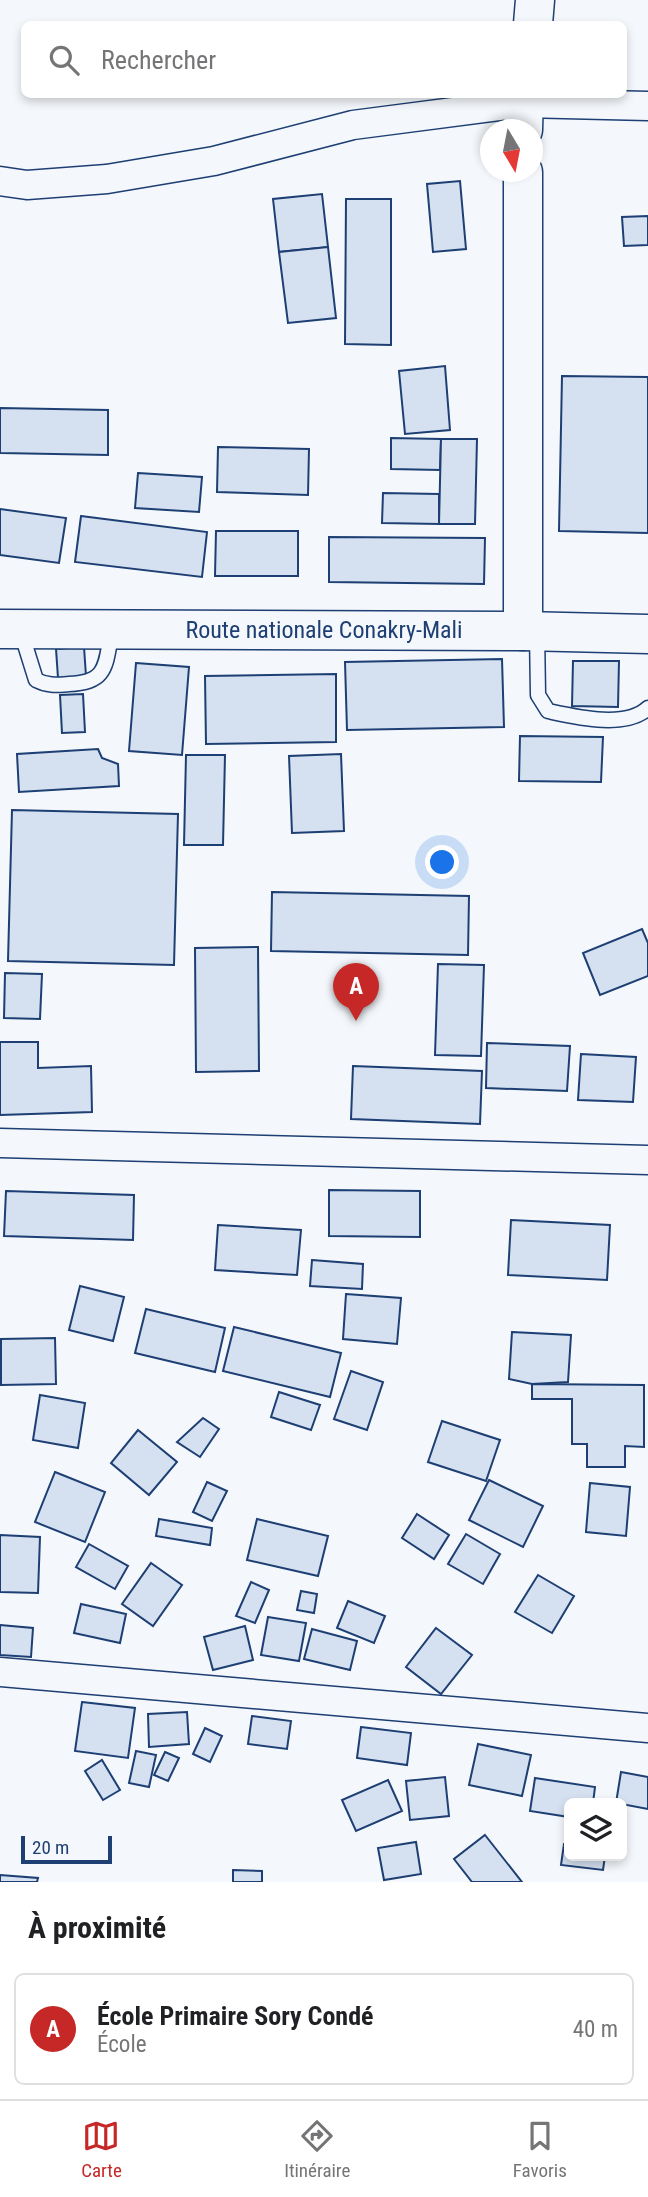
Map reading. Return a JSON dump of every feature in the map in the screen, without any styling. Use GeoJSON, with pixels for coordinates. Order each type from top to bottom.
{"type":"FeatureCollection","features":[{"type":"Feature","properties":{"kind":"main road"},"geometry":{"type":"LineString","coordinates":[[533,21],[536,0]]}},
{"type":"Feature","properties":{"kind":"main road"},"geometry":{"type":"LineString","coordinates":[[523,182],[530,631]]}},
{"type":"Feature","properties":{"kind":"main road","name":"Route nationale Conakry-Mali"},"geometry":{"type":"LineString","coordinates":[[10,629],[648,634]]}},
{"type":"Feature","properties":{"kind":"street"},"geometry":{"type":"LineString","coordinates":[[0,181],[27,185],[107,179],[214,161],[353,125],[524,109],[648,106]]}},
{"type":"Feature","properties":{"kind":"street"},"geometry":{"type":"LineString","coordinates":[[0,1143],[648,1160]]}},
{"type":"Feature","properties":{"kind":"street"},"geometry":{"type":"LineString","coordinates":[[0,1672],[648,1728]]}},
{"type":"Feature","properties":{"kind":"lane"},"geometry":{"type":"LineString","coordinates":[[10,629],[36,680],[46,685],[94,681],[103,673],[113,629]]}},
{"type":"Feature","properties":{"kind":"lane"},"geometry":{"type":"LineString","coordinates":[[530,631],[538,695],[548,711],[579,718],[631,719],[648,708]]}},
{"type":"Feature","properties":{"kind":"building"},"geometry":{"type":"Polygon","coordinates":[[[460,181],[466,249],[433,252],[427,184],[460,181]]]}},
{"type":"Feature","properties":{"kind":"building"},"geometry":{"type":"Polygon","coordinates":[[[322,194],[328,247],[279,252],[273,199],[322,194]]]}},
{"type":"Feature","properties":{"kind":"building"},"geometry":{"type":"Polygon","coordinates":[[[346,199],[391,199],[391,345],[345,344],[346,199]]]}},
{"type":"Feature","properties":{"kind":"building"},"geometry":{"type":"Polygon","coordinates":[[[648,216],[648,245],[624,246],[622,217],[648,216]]]}},
{"type":"Feature","properties":{"kind":"building"},"geometry":{"type":"Polygon","coordinates":[[[328,247],[336,318],[288,323],[279,252],[328,247]]]}},
{"type":"Feature","properties":{"kind":"building"},"geometry":{"type":"Polygon","coordinates":[[[445,366],[450,430],[405,434],[399,371],[445,366]]]}},
{"type":"Feature","properties":{"kind":"building"},"geometry":{"type":"Polygon","coordinates":[[[562,376],[648,377],[648,533],[559,531],[562,376]]]}},
{"type":"Feature","properties":{"kind":"building"},"geometry":{"type":"Polygon","coordinates":[[[0,408],[108,410],[108,455],[0,453],[0,408]]]}},
{"type":"Feature","properties":{"kind":"building"},"geometry":{"type":"Polygon","coordinates":[[[391,438],[441,439],[440,470],[391,469],[391,438]]]}},
{"type":"Feature","properties":{"kind":"building"},"geometry":{"type":"Polygon","coordinates":[[[441,439],[477,439],[475,524],[439,524],[441,439]]]}},
{"type":"Feature","properties":{"kind":"building"},"geometry":{"type":"Polygon","coordinates":[[[218,447],[309,449],[308,495],[217,492],[218,447]]]}},
{"type":"Feature","properties":{"kind":"building"},"geometry":{"type":"Polygon","coordinates":[[[138,473],[202,477],[199,512],[135,508],[138,473]]]}},
{"type":"Feature","properties":{"kind":"building"},"geometry":{"type":"Polygon","coordinates":[[[383,493],[439,494],[439,524],[382,523],[383,493]]]}},
{"type":"Feature","properties":{"kind":"building"},"geometry":{"type":"Polygon","coordinates":[[[0,509],[66,518],[59,563],[0,555],[0,509]]]}},
{"type":"Feature","properties":{"kind":"building"},"geometry":{"type":"Polygon","coordinates":[[[81,516],[207,532],[202,577],[75,562],[81,516]]]}},
{"type":"Feature","properties":{"kind":"building"},"geometry":{"type":"Polygon","coordinates":[[[216,531],[298,531],[298,576],[215,576],[216,531]]]}},
{"type":"Feature","properties":{"kind":"building"},"geometry":{"type":"Polygon","coordinates":[[[329,537],[485,538],[484,584],[329,582],[329,537]]]}},
{"type":"Feature","properties":{"kind":"building"},"geometry":{"type":"Polygon","coordinates":[[[84,647],[86,676],[58,678],[56,649],[84,647]]]}},
{"type":"Feature","properties":{"kind":"building"},"geometry":{"type":"Polygon","coordinates":[[[502,659],[504,727],[347,730],[345,662],[502,659]]]}},
{"type":"Feature","properties":{"kind":"building"},"geometry":{"type":"Polygon","coordinates":[[[573,661],[619,661],[618,707],[572,706],[573,661]]]}},
{"type":"Feature","properties":{"kind":"building"},"geometry":{"type":"Polygon","coordinates":[[[136,663],[189,667],[182,755],[129,751],[136,663]]]}},
{"type":"Feature","properties":{"kind":"building"},"geometry":{"type":"Polygon","coordinates":[[[336,674],[336,742],[206,744],[205,676],[336,674]]]}},
{"type":"Feature","properties":{"kind":"building"},"geometry":{"type":"Polygon","coordinates":[[[83,694],[85,732],[62,733],[60,695],[83,694]]]}},
{"type":"Feature","properties":{"kind":"building"},"geometry":{"type":"Polygon","coordinates":[[[520,736],[603,737],[601,782],[519,781],[520,736]]]}},
{"type":"Feature","properties":{"kind":"building"},"geometry":{"type":"Polygon","coordinates":[[[98,749],[102,758],[118,764],[119,786],[19,792],[17,754],[98,749]]]}},
{"type":"Feature","properties":{"kind":"building"},"geometry":{"type":"Polygon","coordinates":[[[341,754],[344,831],[292,833],[289,756],[341,754]]]}},
{"type":"Feature","properties":{"kind":"building"},"geometry":{"type":"Polygon","coordinates":[[[186,755],[225,755],[223,845],[184,845],[186,755]]]}},
{"type":"Feature","properties":{"kind":"building"},"geometry":{"type":"Polygon","coordinates":[[[12,810],[178,814],[174,965],[8,961],[12,810]]]}},
{"type":"Feature","properties":{"kind":"building"},"geometry":{"type":"Polygon","coordinates":[[[272,892],[469,896],[468,955],[271,951],[272,892]]]}},
{"type":"Feature","properties":{"kind":"building"},"geometry":{"type":"Polygon","coordinates":[[[642,929],[648,943],[648,976],[600,995],[583,953],[642,929]]]}},
{"type":"Feature","properties":{"kind":"building"},"geometry":{"type":"Polygon","coordinates":[[[258,947],[259,1071],[196,1072],[195,948],[258,947]]]}},
{"type":"Feature","properties":{"kind":"building"},"geometry":{"type":"Polygon","coordinates":[[[438,964],[484,965],[481,1056],[435,1055],[438,964]]]}},
{"type":"Feature","properties":{"kind":"building"},"geometry":{"type":"Polygon","coordinates":[[[5,973],[42,974],[40,1019],[4,1018],[5,973]]]}},
{"type":"Feature","properties":{"kind":"building"},"geometry":{"type":"Polygon","coordinates":[[[0,1042],[38,1042],[38,1068],[91,1066],[92,1112],[0,1115],[0,1042]]]}},
{"type":"Feature","properties":{"kind":"building"},"geometry":{"type":"Polygon","coordinates":[[[487,1043],[570,1046],[567,1091],[486,1088],[487,1043]]]}},
{"type":"Feature","properties":{"kind":"building"},"geometry":{"type":"Polygon","coordinates":[[[581,1054],[636,1057],[633,1102],[578,1100],[581,1054]]]}},
{"type":"Feature","properties":{"kind":"building"},"geometry":{"type":"Polygon","coordinates":[[[353,1066],[482,1071],[480,1124],[351,1119],[353,1066]]]}},
{"type":"Feature","properties":{"kind":"building"},"geometry":{"type":"Polygon","coordinates":[[[329,1190],[420,1191],[420,1237],[329,1236],[329,1190]]]}},
{"type":"Feature","properties":{"kind":"building"},"geometry":{"type":"Polygon","coordinates":[[[6,1191],[134,1195],[133,1240],[4,1236],[6,1191]]]}},
{"type":"Feature","properties":{"kind":"building"},"geometry":{"type":"Polygon","coordinates":[[[511,1220],[610,1225],[607,1280],[508,1275],[511,1220]]]}},
{"type":"Feature","properties":{"kind":"building"},"geometry":{"type":"Polygon","coordinates":[[[218,1225],[301,1230],[297,1275],[215,1270],[218,1225]]]}},
{"type":"Feature","properties":{"kind":"building"},"geometry":{"type":"Polygon","coordinates":[[[312,1260],[363,1264],[362,1289],[310,1286],[312,1260]]]}},
{"type":"Feature","properties":{"kind":"building"},"geometry":{"type":"Polygon","coordinates":[[[80,1286],[124,1297],[113,1341],[69,1330],[80,1286]]]}},
{"type":"Feature","properties":{"kind":"building"},"geometry":{"type":"Polygon","coordinates":[[[346,1294],[401,1298],[397,1344],[343,1339],[346,1294]]]}},
{"type":"Feature","properties":{"kind":"building"},"geometry":{"type":"Polygon","coordinates":[[[146,1309],[225,1328],[215,1372],[135,1353],[146,1309]]]}},
{"type":"Feature","properties":{"kind":"building"},"geometry":{"type":"Polygon","coordinates":[[[234,1327],[341,1353],[330,1397],[223,1371],[234,1327]]]}},
{"type":"Feature","properties":{"kind":"building"},"geometry":{"type":"Polygon","coordinates":[[[512,1332],[571,1335],[568,1382],[532,1384],[509,1379],[512,1332]]]}},
{"type":"Feature","properties":{"kind":"building"},"geometry":{"type":"Polygon","coordinates":[[[55,1338],[56,1384],[1,1385],[1,1339],[55,1338]]]}},
{"type":"Feature","properties":{"kind":"building"},"geometry":{"type":"Polygon","coordinates":[[[351,1371],[383,1382],[367,1430],[334,1419],[351,1371]]]}},
{"type":"Feature","properties":{"kind":"building"},"geometry":{"type":"Polygon","coordinates":[[[532,1384],[644,1385],[644,1447],[625,1446],[625,1467],[587,1467],[587,1444],[572,1444],[572,1399],[532,1399],[532,1384]]]}},
{"type":"Feature","properties":{"kind":"building"},"geometry":{"type":"Polygon","coordinates":[[[279,1392],[320,1405],[311,1430],[271,1417],[279,1392]]]}},
{"type":"Feature","properties":{"kind":"building"},"geometry":{"type":"Polygon","coordinates":[[[40,1395],[85,1403],[78,1448],[33,1440],[40,1395]]]}},
{"type":"Feature","properties":{"kind":"building"},"geometry":{"type":"Polygon","coordinates":[[[203,1418],[219,1429],[200,1457],[177,1442],[203,1418]]]}},
{"type":"Feature","properties":{"kind":"building"},"geometry":{"type":"Polygon","coordinates":[[[442,1421],[500,1440],[486,1481],[428,1462],[442,1421]]]}},
{"type":"Feature","properties":{"kind":"building"},"geometry":{"type":"Polygon","coordinates":[[[138,1430],[177,1462],[149,1495],[111,1463],[138,1430]]]}},
{"type":"Feature","properties":{"kind":"building"},"geometry":{"type":"Polygon","coordinates":[[[55,1472],[105,1492],[85,1542],[35,1522],[55,1472]]]}},
{"type":"Feature","properties":{"kind":"building"},"geometry":{"type":"Polygon","coordinates":[[[489,1480],[543,1506],[523,1547],[469,1520],[489,1480]]]}},
{"type":"Feature","properties":{"kind":"building"},"geometry":{"type":"Polygon","coordinates":[[[207,1482],[227,1491],[212,1521],[193,1512],[207,1482]]]}},
{"type":"Feature","properties":{"kind":"building"},"geometry":{"type":"Polygon","coordinates":[[[590,1483],[630,1487],[626,1536],[586,1532],[590,1483]]]}},
{"type":"Feature","properties":{"kind":"building"},"geometry":{"type":"Polygon","coordinates":[[[417,1514],[449,1535],[434,1559],[402,1538],[417,1514]]]}},
{"type":"Feature","properties":{"kind":"building"},"geometry":{"type":"Polygon","coordinates":[[[159,1519],[212,1528],[210,1545],[156,1536],[159,1519]]]}},
{"type":"Feature","properties":{"kind":"building"},"geometry":{"type":"Polygon","coordinates":[[[257,1519],[328,1536],[318,1576],[247,1560],[257,1519]]]}},
{"type":"Feature","properties":{"kind":"building"},"geometry":{"type":"Polygon","coordinates":[[[466,1534],[500,1554],[483,1584],[448,1564],[466,1534]]]}},
{"type":"Feature","properties":{"kind":"building"},"geometry":{"type":"Polygon","coordinates":[[[0,1535],[40,1537],[38,1593],[0,1592],[0,1535]]]}},
{"type":"Feature","properties":{"kind":"building"},"geometry":{"type":"Polygon","coordinates":[[[89,1544],[128,1566],[115,1589],[76,1567],[89,1544]]]}},
{"type":"Feature","properties":{"kind":"building"},"geometry":{"type":"Polygon","coordinates":[[[151,1563],[182,1585],[153,1626],[122,1604],[151,1563]]]}},
{"type":"Feature","properties":{"kind":"building"},"geometry":{"type":"Polygon","coordinates":[[[538,1575],[574,1596],[552,1633],[515,1612],[538,1575]]]}},
{"type":"Feature","properties":{"kind":"building"},"geometry":{"type":"Polygon","coordinates":[[[251,1582],[269,1590],[255,1623],[236,1616],[251,1582]]]}},
{"type":"Feature","properties":{"kind":"building"},"geometry":{"type":"Polygon","coordinates":[[[301,1591],[317,1594],[314,1613],[297,1610],[301,1591]]]}},
{"type":"Feature","properties":{"kind":"building"},"geometry":{"type":"Polygon","coordinates":[[[348,1601],[385,1616],[374,1643],[337,1628],[348,1601]]]}},
{"type":"Feature","properties":{"kind":"building"},"geometry":{"type":"Polygon","coordinates":[[[81,1604],[126,1614],[120,1643],[74,1633],[81,1604]]]}},
{"type":"Feature","properties":{"kind":"building"},"geometry":{"type":"Polygon","coordinates":[[[268,1617],[306,1623],[299,1661],[261,1655],[268,1617]]]}},
{"type":"Feature","properties":{"kind":"building"},"geometry":{"type":"Polygon","coordinates":[[[0,1625],[33,1628],[31,1657],[0,1655],[0,1625]]]}},
{"type":"Feature","properties":{"kind":"building"},"geometry":{"type":"Polygon","coordinates":[[[245,1626],[253,1660],[213,1670],[204,1637],[245,1626]]]}},
{"type":"Feature","properties":{"kind":"building"},"geometry":{"type":"Polygon","coordinates":[[[436,1628],[472,1655],[441,1694],[406,1667],[436,1628]]]}},
{"type":"Feature","properties":{"kind":"building"},"geometry":{"type":"Polygon","coordinates":[[[312,1629],[357,1641],[350,1670],[304,1659],[312,1629]]]}},
{"type":"Feature","properties":{"kind":"building"},"geometry":{"type":"Polygon","coordinates":[[[82,1702],[135,1708],[128,1758],[75,1751],[82,1702]]]}},
{"type":"Feature","properties":{"kind":"building"},"geometry":{"type":"Polygon","coordinates":[[[187,1712],[189,1744],[149,1747],[148,1714],[187,1712]]]}},
{"type":"Feature","properties":{"kind":"building"},"geometry":{"type":"Polygon","coordinates":[[[252,1716],[291,1721],[287,1749],[248,1744],[252,1716]]]}},
{"type":"Feature","properties":{"kind":"building"},"geometry":{"type":"Polygon","coordinates":[[[361,1727],[411,1733],[407,1765],[357,1758],[361,1727]]]}},
{"type":"Feature","properties":{"kind":"building"},"geometry":{"type":"Polygon","coordinates":[[[205,1728],[222,1736],[210,1762],[193,1754],[205,1728]]]}},
{"type":"Feature","properties":{"kind":"building"},"geometry":{"type":"Polygon","coordinates":[[[478,1744],[531,1755],[522,1796],[469,1785],[478,1744]]]}},
{"type":"Feature","properties":{"kind":"building"},"geometry":{"type":"Polygon","coordinates":[[[136,1751],[156,1755],[149,1787],[129,1783],[136,1751]]]}},
{"type":"Feature","properties":{"kind":"building"},"geometry":{"type":"Polygon","coordinates":[[[165,1752],[179,1758],[168,1781],[154,1775],[165,1752]]]}},
{"type":"Feature","properties":{"kind":"building"},"geometry":{"type":"Polygon","coordinates":[[[102,1760],[120,1790],[103,1800],[85,1771],[102,1760]]]}},
{"type":"Feature","properties":{"kind":"building"},"geometry":{"type":"Polygon","coordinates":[[[621,1772],[648,1777],[648,1809],[627,1805],[627,1798],[617,1798],[621,1772]]]}},
{"type":"Feature","properties":{"kind":"building"},"geometry":{"type":"Polygon","coordinates":[[[445,1777],[449,1816],[410,1820],[406,1781],[445,1777]]]}},
{"type":"Feature","properties":{"kind":"building"},"geometry":{"type":"Polygon","coordinates":[[[535,1778],[595,1787],[594,1798],[564,1798],[564,1816],[530,1811],[535,1778]]]}},
{"type":"Feature","properties":{"kind":"building"},"geometry":{"type":"Polygon","coordinates":[[[388,1780],[402,1811],[356,1831],[342,1800],[388,1780]]]}},
{"type":"Feature","properties":{"kind":"building"},"geometry":{"type":"Polygon","coordinates":[[[485,1835],[522,1882],[472,1882],[454,1859],[485,1835]]]}},
{"type":"Feature","properties":{"kind":"building"},"geometry":{"type":"Polygon","coordinates":[[[416,1842],[421,1874],[384,1880],[378,1848],[416,1842]]]}},
{"type":"Feature","properties":{"kind":"building"},"geometry":{"type":"Polygon","coordinates":[[[564,1844],[564,1861],[604,1861],[603,1870],[561,1865],[564,1844]]]}},
{"type":"Feature","properties":{"kind":"building"},"geometry":{"type":"Polygon","coordinates":[[[233,1870],[262,1871],[262,1882],[233,1882],[233,1870]]]}},
{"type":"Feature","properties":{"kind":"building"},"geometry":{"type":"Polygon","coordinates":[[[0,1875],[38,1878],[37,1882],[0,1882],[0,1875]]]}},
{"type":"Feature","properties":{"kind":"place","name":"École Primaire Sory Condé"},"geometry":{"type":"Point","coordinates":[356,1021]}}]}
